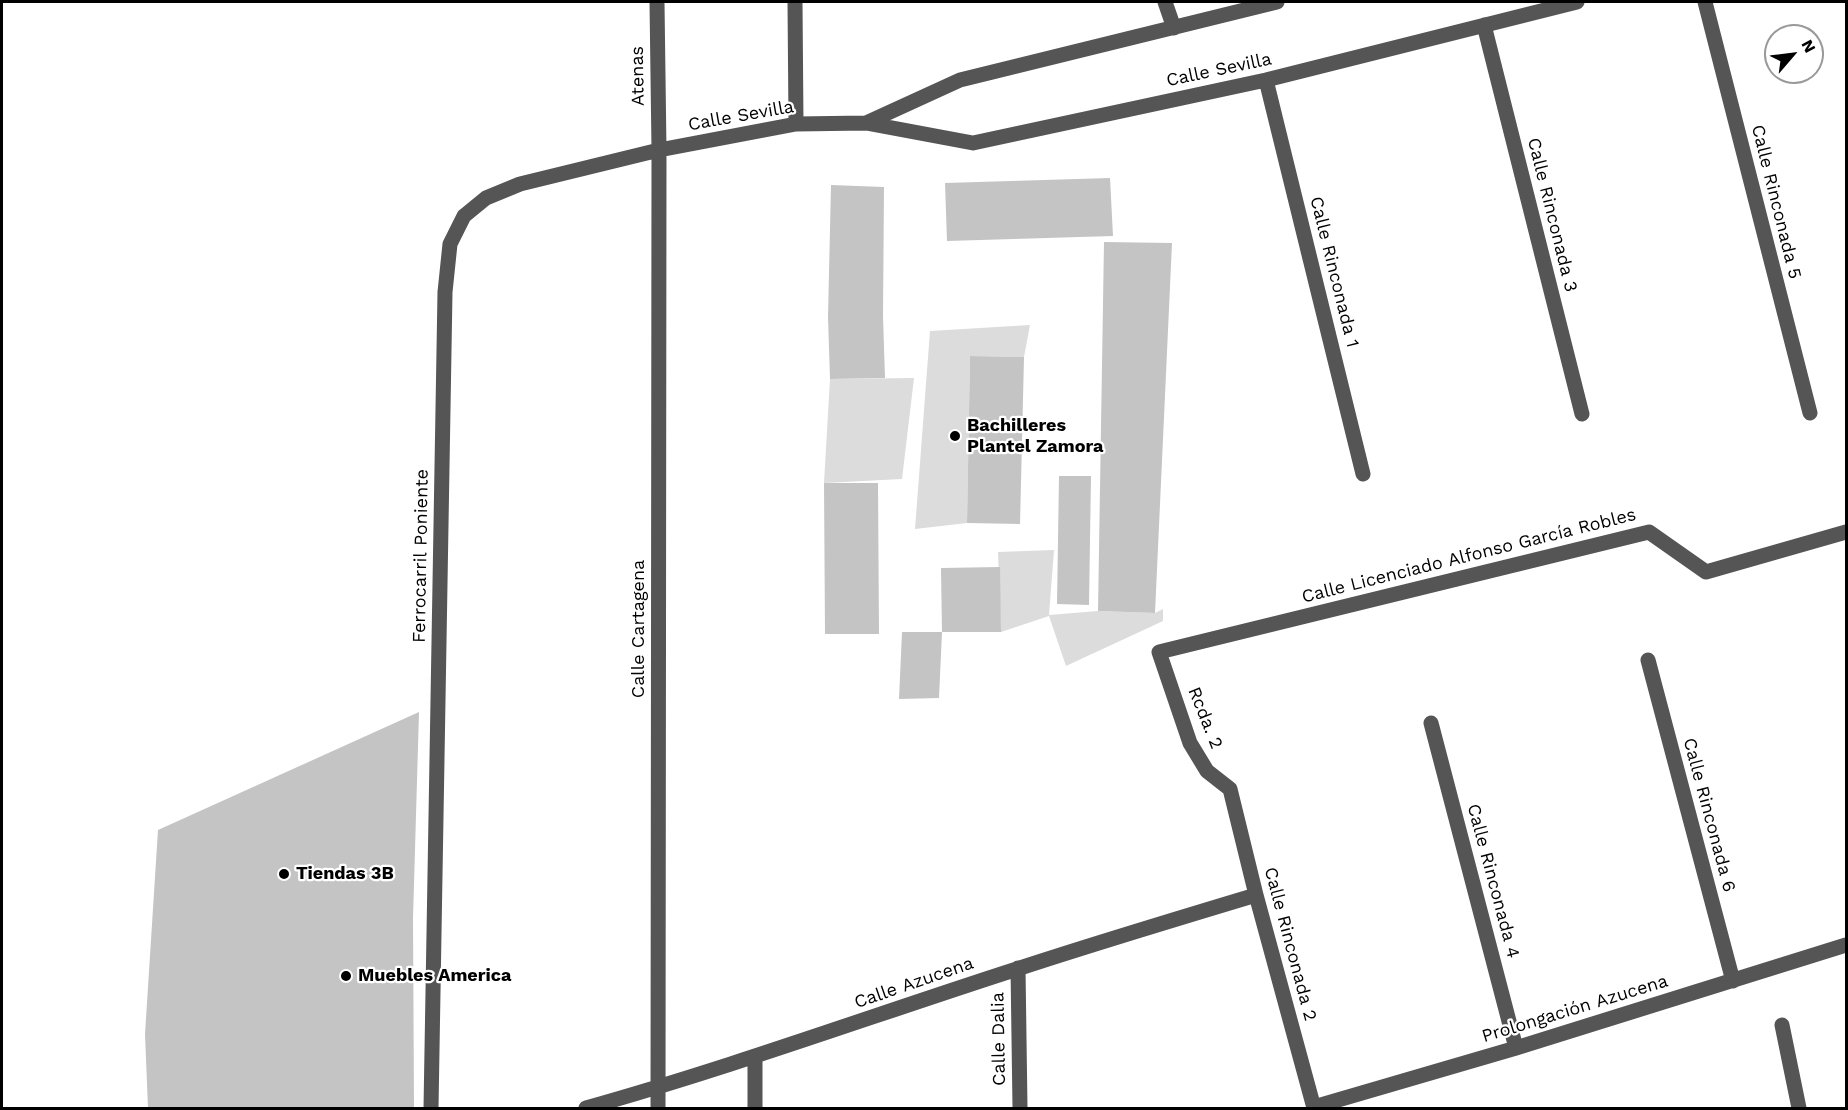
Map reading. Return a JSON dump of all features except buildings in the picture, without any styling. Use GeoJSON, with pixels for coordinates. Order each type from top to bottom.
{"type":"FeatureCollection","features":[{"type":"Feature","properties":{"kind":"street","name":"Atenas"},"geometry":{"type":"LineString","coordinates":[[657,2],[658,150]]}},
{"type":"Feature","properties":{"kind":"street"},"geometry":{"type":"LineString","coordinates":[[795,2],[796,124]]}},
{"type":"Feature","properties":{"kind":"street"},"geometry":{"type":"LineString","coordinates":[[1164,2],[1174,28]]}},
{"type":"Feature","properties":{"kind":"street","name":"Calle Sevilla"},"geometry":{"type":"LineString","coordinates":[[867,123],[960,80],[1277,2]]}},
{"type":"Feature","properties":{"kind":"street","name":"Calle Sevilla"},"geometry":{"type":"LineString","coordinates":[[658,150],[796,124],[867,123],[973,143],[1266,80],[1484,25],[1545,5],[1577,2]]}},
{"type":"Feature","properties":{"kind":"street","name":"Calle Rinconada 5"},"geometry":{"type":"LineString","coordinates":[[1705,2],[1810,413]]}},
{"type":"Feature","properties":{"kind":"street","name":"Calle Rinconada 3"},"geometry":{"type":"LineString","coordinates":[[1484,25],[1582,414]]}},
{"type":"Feature","properties":{"kind":"street","name":"Calle Rinconada 1"},"geometry":{"type":"LineString","coordinates":[[1266,80],[1364,474]]}},
{"type":"Feature","properties":{"kind":"street","name":"Calle Cartagena"},"geometry":{"type":"LineString","coordinates":[[658,150],[658,1108]]}},
{"type":"Feature","properties":{"kind":"street","name":"Ferrocarril Poniente"},"geometry":{"type":"LineString","coordinates":[[431,1108],[445,304],[450,244],[464,216],[486,198],[519,184],[658,150]]}},
{"type":"Feature","properties":{"kind":"street","name":"Calle Licenciado Alfonso García Robles"},"geometry":{"type":"LineString","coordinates":[[1159,652],[1649,532],[1706,572],[1846,532]]}},
{"type":"Feature","properties":{"kind":"street","name":"Rcda. 2"},"geometry":{"type":"LineString","coordinates":[[1159,652],[1191,743],[1206,771],[1230,789]]}},
{"type":"Feature","properties":{"kind":"street","name":"Calle Rinconada 6"},"geometry":{"type":"LineString","coordinates":[[1648,660],[1733,981]]}},
{"type":"Feature","properties":{"kind":"street","name":"Calle Rinconada 4"},"geometry":{"type":"LineString","coordinates":[[1431,723],[1516,1048]]}},
{"type":"Feature","properties":{"kind":"street","name":"Calle Rinconada 2"},"geometry":{"type":"LineString","coordinates":[[1230,789],[1256,895],[1314,1108]]}},
{"type":"Feature","properties":{"kind":"street","name":"Calle Azucena"},"geometry":{"type":"LineString","coordinates":[[586,1108],[658,1088],[1018,968],[1256,895]]}},
{"type":"Feature","properties":{"kind":"street","name":"Prolongación Azucena"},"geometry":{"type":"LineString","coordinates":[[1314,1108],[1516,1048],[1846,945]]}},
{"type":"Feature","properties":{"kind":"street","name":"Calle Dalia"},"geometry":{"type":"LineString","coordinates":[[1018,968],[1020,1108]]}},
{"type":"Feature","properties":{"kind":"street"},"geometry":{"type":"LineString","coordinates":[[1782,1024],[1799,1108]]}},
{"type":"Feature","properties":{"kind":"street"},"geometry":{"type":"LineString","coordinates":[[755,1057],[755,1108]]}},
{"type":"Feature","properties":{"kind":"shaded area"},"geometry":{"type":"Polygon","coordinates":[[[1030,325],[1024,357],[970,356],[967,523],[915,529],[930,331],[1030,325]]]}},
{"type":"Feature","properties":{"kind":"shaded area"},"geometry":{"type":"Polygon","coordinates":[[[914,378],[902,479],[824,483],[830,379],[914,378]]]}},
{"type":"Feature","properties":{"kind":"shaded area"},"geometry":{"type":"Polygon","coordinates":[[[1054,550],[1049,615],[1098,611],[1155,613],[1163,609],[1163,621],[1066,666],[1049,616],[1001,632],[998,552],[1054,550]]]}},
{"type":"Feature","properties":{"kind":"place","name":"Bachilleres Plantel Zamora"},"geometry":{"type":"Point","coordinates":[955,436]}},
{"type":"Feature","properties":{"kind":"place","name":"Tiendas 3B"},"geometry":{"type":"Point","coordinates":[284,874]}},
{"type":"Feature","properties":{"kind":"place","name":"Muebles America"},"geometry":{"type":"Point","coordinates":[346,976]}}]}
